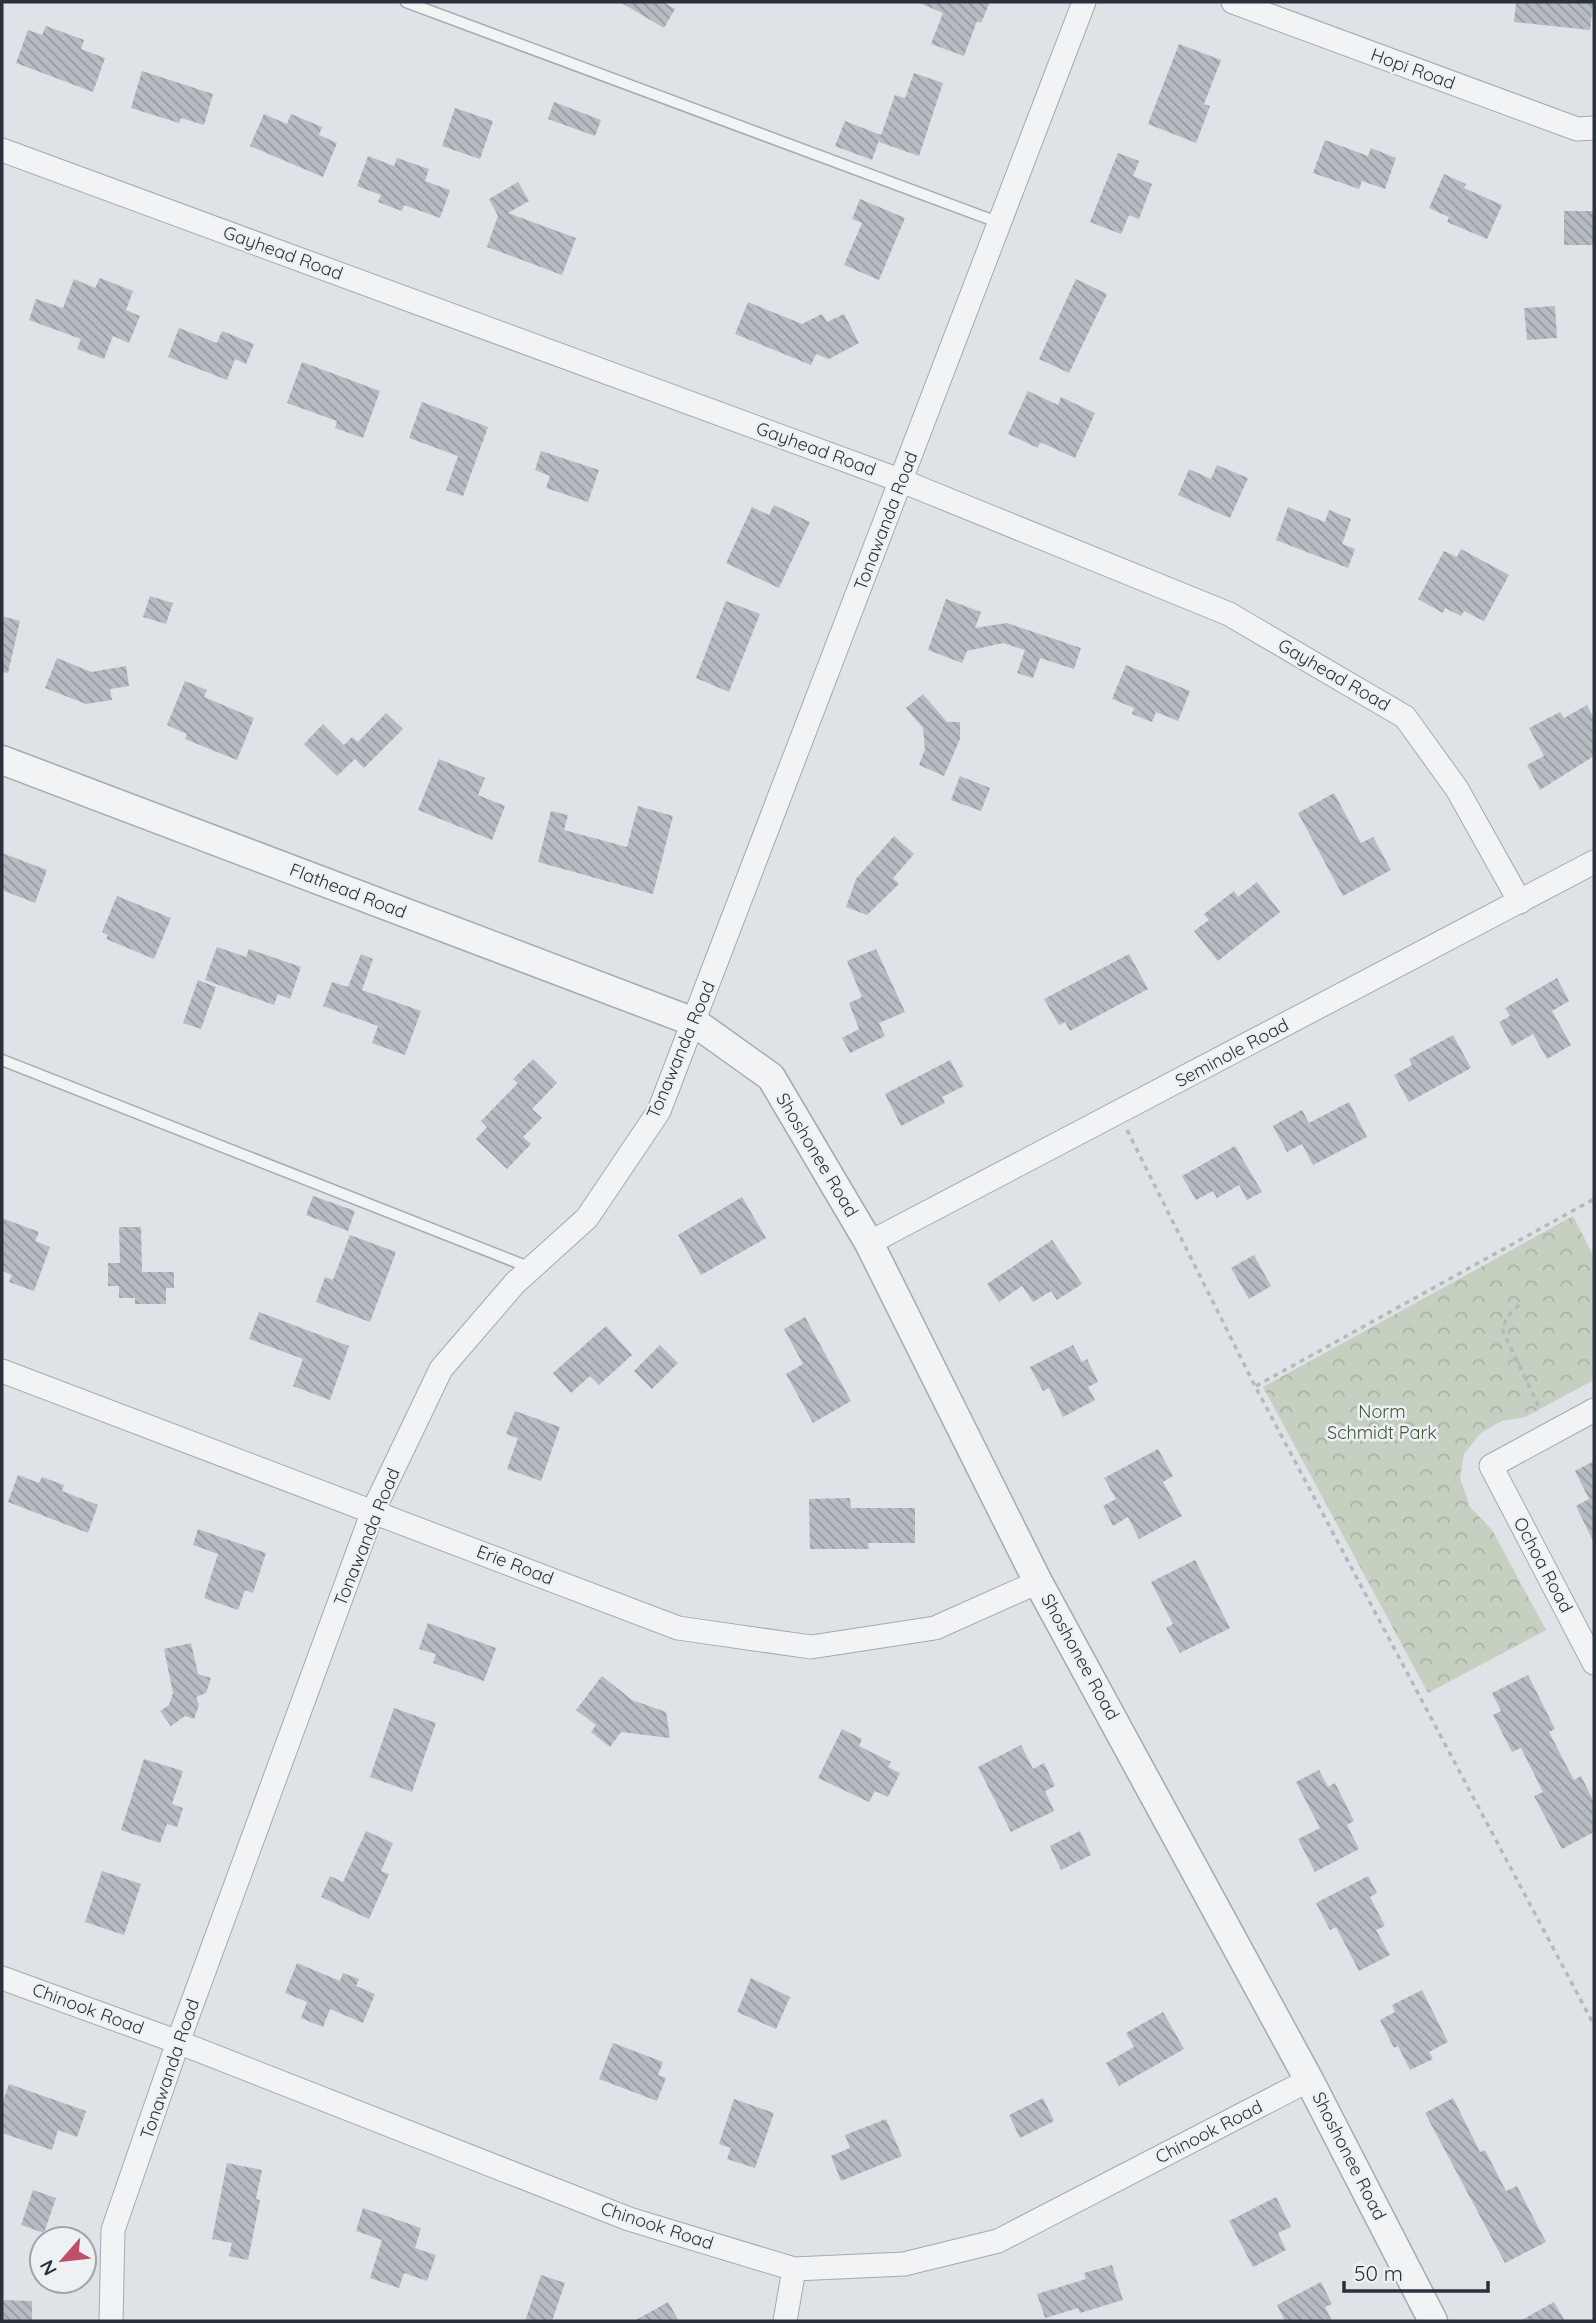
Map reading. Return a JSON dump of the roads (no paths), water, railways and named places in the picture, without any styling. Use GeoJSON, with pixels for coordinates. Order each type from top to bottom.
{"type":"FeatureCollection","features":[{"type":"Feature","properties":{"kind":"street","name":"Tonawanda Road"},"geometry":{"type":"LineString","coordinates":[[111,2321],[113,2230],[178,2042],[373,1511],[441,1369],[531,1268],[587,1218],[659,1111],[1084,2]]}},
{"type":"Feature","properties":{"kind":"street","name":"Hopi Road"},"geometry":{"type":"LineString","coordinates":[[1233,2],[1577,129],[1594,128]]}},
{"type":"Feature","properties":{"kind":"street","name":"Gayhead Road"},"geometry":{"type":"LineString","coordinates":[[2,150],[902,481],[1229,614],[1405,717],[1457,789],[1520,902]]}},
{"type":"Feature","properties":{"kind":"street","name":"Flathead Road"},"geometry":{"type":"LineString","coordinates":[[2,760],[694,1022]]}},
{"type":"Feature","properties":{"kind":"street","name":"Seminole Road"},"geometry":{"type":"LineString","coordinates":[[869,1242],[1594,862]]}},
{"type":"Feature","properties":{"kind":"street","name":"Shoshonee Road"},"geometry":{"type":"LineString","coordinates":[[694,1022],[771,1077],[869,1242],[1038,1581],[1310,2080],[1433,2321]]}},
{"type":"Feature","properties":{"kind":"street","name":"Erie Road"},"geometry":{"type":"LineString","coordinates":[[2,1371],[678,1628],[811,1647],[935,1628],[1038,1581]]}},
{"type":"Feature","properties":{"kind":"street","name":"Ochoa Road"},"geometry":{"type":"LineString","coordinates":[[1594,1410],[1492,1466],[1594,1663]]}},
{"type":"Feature","properties":{"kind":"street","name":"Chinook Road"},"geometry":{"type":"LineString","coordinates":[[2,1978],[178,2042],[629,2219],[794,2269],[904,2264],[998,2241],[1310,2080]]}},
{"type":"Feature","properties":{"kind":"street"},"geometry":{"type":"LineString","coordinates":[[785,2321],[794,2269]]}},
{"type":"Feature","properties":{"kind":"lane"},"geometry":{"type":"LineString","coordinates":[[406,2],[1000,223]]}},
{"type":"Feature","properties":{"kind":"lane"},"geometry":{"type":"LineString","coordinates":[[2,1060],[531,1268]]}},
{"type":"Feature","properties":{"kind":"park label","name":"Norm Schmidt Park"},"geometry":{"type":"Point","coordinates":[1382,1422]}}]}
